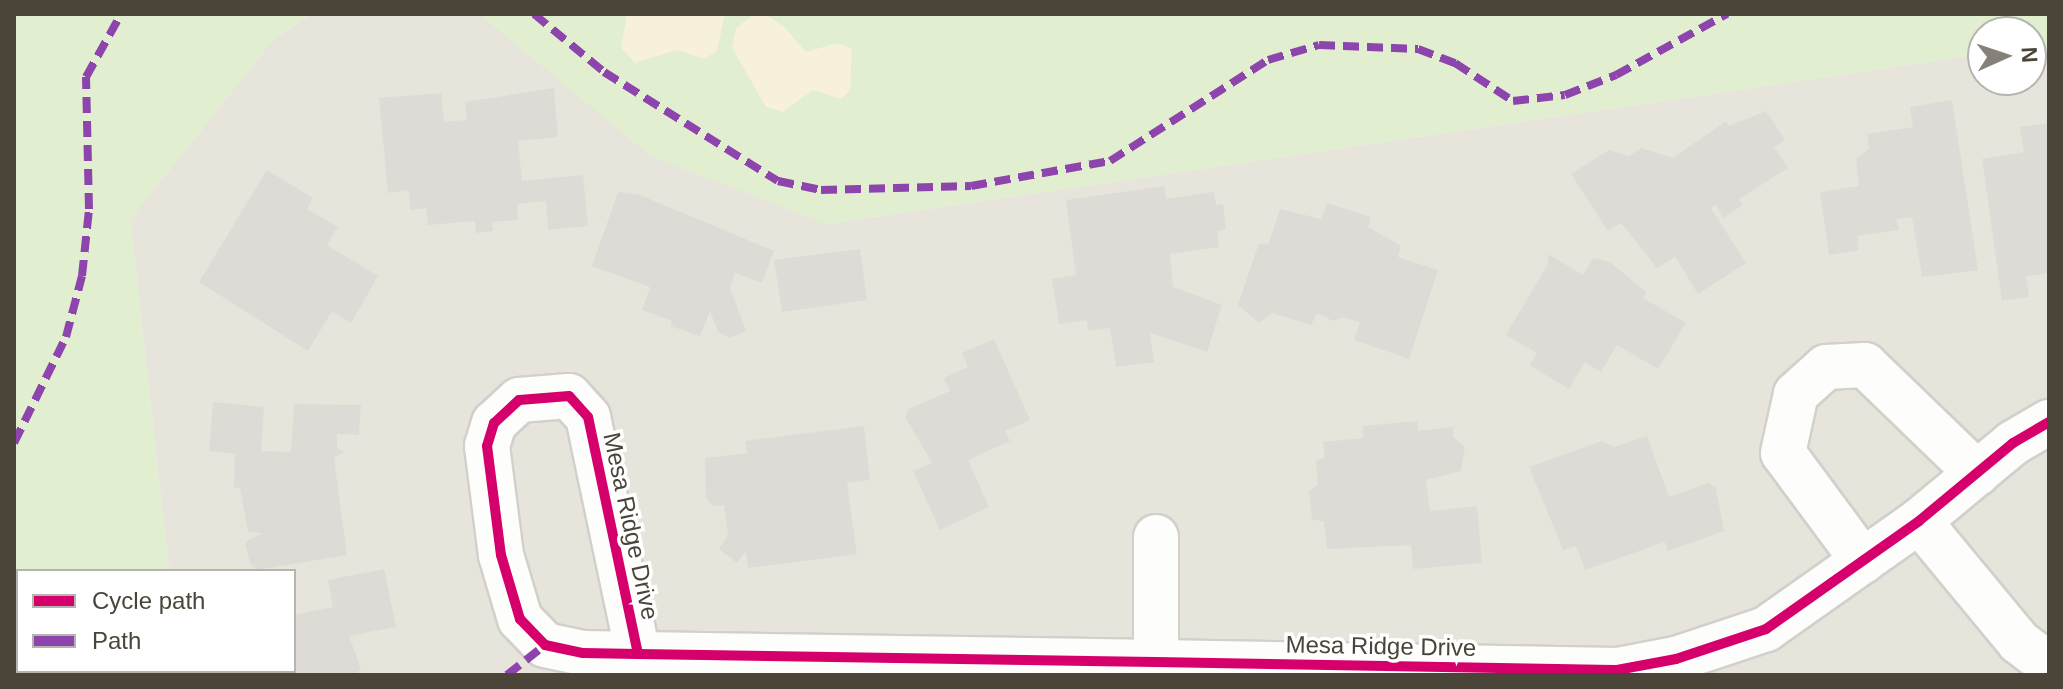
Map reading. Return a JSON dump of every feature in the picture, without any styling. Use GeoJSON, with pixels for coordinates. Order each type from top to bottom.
{"type":"FeatureCollection","features":[{"type":"Feature","properties":{"kind":"street"},"geometry":{"type":"LineString","coordinates":[[1863,561],[1783,453],[1796,394],[1826,367],[1865,365],[1977,473]]}},
{"type":"Feature","properties":{"kind":"street","name":"Mesa Ridge Drive"},"geometry":{"type":"LineString","coordinates":[[638,654],[588,417],[569,396],[519,400],[494,423],[487,446],[501,555],[520,619],[545,645],[638,654],[1617,670],[1676,659],[1766,629],[1919,521],[1977,473],[2049,422]]}},
{"type":"Feature","properties":{"kind":"street"},"geometry":{"type":"LineString","coordinates":[[1919,521],[2019,642],[2049,665]]}},
{"type":"Feature","properties":{"kind":"street"},"geometry":{"type":"LineString","coordinates":[[1156,537],[1156,662]]}},
{"type":"Feature","properties":{"kind":"shaded area"},"geometry":{"type":"Polygon","coordinates":[[[311,14],[479,14],[826,224],[1967,56],[1967,96],[2047,96],[2049,44],[2049,675],[179,675],[296,673],[296,569],[169,569],[130,219],[273,40],[311,14]]]}},
{"type":"Feature","properties":{"kind":"green space"},"geometry":{"type":"Polygon","coordinates":[[[14,14],[311,14],[273,40],[130,219],[169,569],[16,569],[16,673],[179,675],[14,675],[14,14]]]}},
{"type":"Feature","properties":{"kind":"green space"},"geometry":{"type":"Polygon","coordinates":[[[479,14],[2049,14],[2049,44],[2047,16],[1967,16],[1967,56],[826,224],[650,156],[479,14]]]}},
{"type":"Feature","properties":{"kind":"sand"},"geometry":{"type":"Polygon","coordinates":[[[627,14],[725,14],[717,51],[704,59],[677,50],[635,63],[621,48],[627,14]]]}},
{"type":"Feature","properties":{"kind":"sand"},"geometry":{"type":"Polygon","coordinates":[[[751,16],[768,16],[784,27],[806,52],[837,43],[852,49],[850,90],[841,99],[813,90],[783,112],[766,107],[732,48],[736,28],[751,16]]]}},
{"type":"Feature","properties":{"kind":"building"},"geometry":{"type":"Polygon","coordinates":[[[554,88],[558,137],[518,141],[522,181],[583,175],[588,226],[548,230],[546,201],[517,204],[518,220],[492,222],[493,231],[476,233],[475,221],[428,225],[426,208],[410,210],[409,190],[388,193],[379,98],[441,93],[444,122],[467,120],[465,102],[554,88]]]}},
{"type":"Feature","properties":{"kind":"building"},"geometry":{"type":"Polygon","coordinates":[[[1952,100],[1978,270],[1922,277],[1912,217],[1896,219],[1899,230],[1857,236],[1859,250],[1829,255],[1820,192],[1859,186],[1856,159],[1869,149],[1867,134],[1913,127],[1910,107],[1952,100]]]}},
{"type":"Feature","properties":{"kind":"building"},"geometry":{"type":"Polygon","coordinates":[[[1766,111],[1785,140],[1774,147],[1788,168],[1739,199],[1743,205],[1723,218],[1716,205],[1711,208],[1746,263],[1698,294],[1675,257],[1657,268],[1621,223],[1608,231],[1571,174],[1609,150],[1629,156],[1641,148],[1673,158],[1726,121],[1729,126],[1766,111]]]}},
{"type":"Feature","properties":{"kind":"building"},"geometry":{"type":"Polygon","coordinates":[[[2049,123],[2049,273],[2026,276],[2029,297],[2002,301],[1982,159],[2024,152],[2020,127],[2049,123]]]}},
{"type":"Feature","properties":{"kind":"building"},"geometry":{"type":"Polygon","coordinates":[[[267,170],[313,198],[307,209],[338,227],[327,245],[378,276],[351,323],[332,311],[308,351],[199,282],[267,170]]]}},
{"type":"Feature","properties":{"kind":"building"},"geometry":{"type":"Polygon","coordinates":[[[1165,186],[1166,199],[1214,192],[1216,205],[1223,204],[1226,229],[1217,231],[1219,247],[1170,254],[1173,287],[1222,305],[1207,352],[1150,333],[1154,362],[1116,367],[1110,328],[1088,331],[1087,320],[1059,324],[1052,279],[1076,275],[1066,200],[1165,186]]]}},
{"type":"Feature","properties":{"kind":"building"},"geometry":{"type":"Polygon","coordinates":[[[618,192],[640,195],[774,251],[762,283],[735,273],[730,288],[746,331],[730,338],[718,332],[710,311],[700,336],[670,326],[672,321],[642,310],[650,287],[592,266],[618,192]]]}},
{"type":"Feature","properties":{"kind":"building"},"geometry":{"type":"Polygon","coordinates":[[[1327,203],[1371,217],[1368,227],[1401,246],[1398,257],[1438,270],[1409,359],[1354,340],[1360,322],[1343,317],[1333,321],[1317,313],[1311,325],[1272,313],[1259,323],[1238,305],[1259,243],[1268,245],[1280,209],[1321,219],[1327,203]]]}},
{"type":"Feature","properties":{"kind":"building"},"geometry":{"type":"Polygon","coordinates":[[[860,249],[867,300],[782,312],[774,260],[860,249]]]}},
{"type":"Feature","properties":{"kind":"building"},"geometry":{"type":"Polygon","coordinates":[[[1548,254],[1583,275],[1593,258],[1610,262],[1646,292],[1643,298],[1686,323],[1658,369],[1617,345],[1601,372],[1585,362],[1569,389],[1529,365],[1537,353],[1506,335],[1548,264],[1548,254]]]}},
{"type":"Feature","properties":{"kind":"building"},"geometry":{"type":"Polygon","coordinates":[[[994,339],[1030,420],[1005,431],[1010,441],[968,460],[989,507],[940,530],[913,471],[932,463],[905,417],[908,409],[950,391],[944,378],[968,367],[962,353],[994,339]]]}},
{"type":"Feature","properties":{"kind":"building"},"geometry":{"type":"Polygon","coordinates":[[[213,402],[264,407],[261,451],[291,452],[294,404],[361,405],[359,435],[337,434],[337,448],[344,452],[334,458],[347,555],[256,569],[250,563],[245,542],[263,533],[248,532],[240,488],[234,488],[235,454],[209,451],[213,402]]]}},
{"type":"Feature","properties":{"kind":"building"},"geometry":{"type":"Polygon","coordinates":[[[1417,421],[1418,431],[1453,427],[1453,437],[1465,447],[1461,471],[1426,480],[1430,511],[1477,506],[1482,563],[1413,569],[1411,545],[1327,549],[1324,522],[1312,519],[1309,492],[1318,485],[1316,460],[1325,458],[1323,442],[1363,438],[1363,426],[1417,421]]]}},
{"type":"Feature","properties":{"kind":"building"},"geometry":{"type":"Polygon","coordinates":[[[864,426],[870,480],[847,483],[857,554],[748,568],[746,551],[737,563],[719,549],[728,535],[724,505],[713,506],[706,498],[705,458],[747,453],[745,441],[864,426]]]}},
{"type":"Feature","properties":{"kind":"building"},"geometry":{"type":"Polygon","coordinates":[[[1647,436],[1669,497],[1708,483],[1716,488],[1724,531],[1668,551],[1665,542],[1585,570],[1576,546],[1563,550],[1529,467],[1602,441],[1614,447],[1647,436]]]}},
{"type":"Feature","properties":{"kind":"building"},"geometry":{"type":"Polygon","coordinates":[[[384,569],[396,627],[349,636],[361,669],[355,675],[258,675],[296,673],[296,615],[333,607],[328,580],[384,569]]]}},
{"type":"Feature","properties":{"kind":"marked path"},"geometry":{"type":"LineString","coordinates":[[14,443],[66,337],[82,276],[89,209],[86,77],[121,14]]}},
{"type":"Feature","properties":{"kind":"marked path"},"geometry":{"type":"LineString","coordinates":[[534,14],[604,72],[778,181],[821,190],[971,186],[1110,161],[1268,60],[1319,45],[1418,49],[1455,63],[1513,101],[1565,95],[1616,75],[1727,14]]}},
{"type":"Feature","properties":{"kind":"marked path"},"geometry":{"type":"LineString","coordinates":[[507,675],[545,645]]}},
{"type":"Feature","properties":{"kind":"cycle path"},"geometry":{"type":"LineString","coordinates":[[638,654],[588,417],[569,396],[519,400],[494,423],[487,446],[501,555],[520,619],[545,645],[583,653],[638,654],[1156,662],[1617,670],[1676,659],[1766,629],[1919,521],[2013,443],[2049,422]]}}]}
